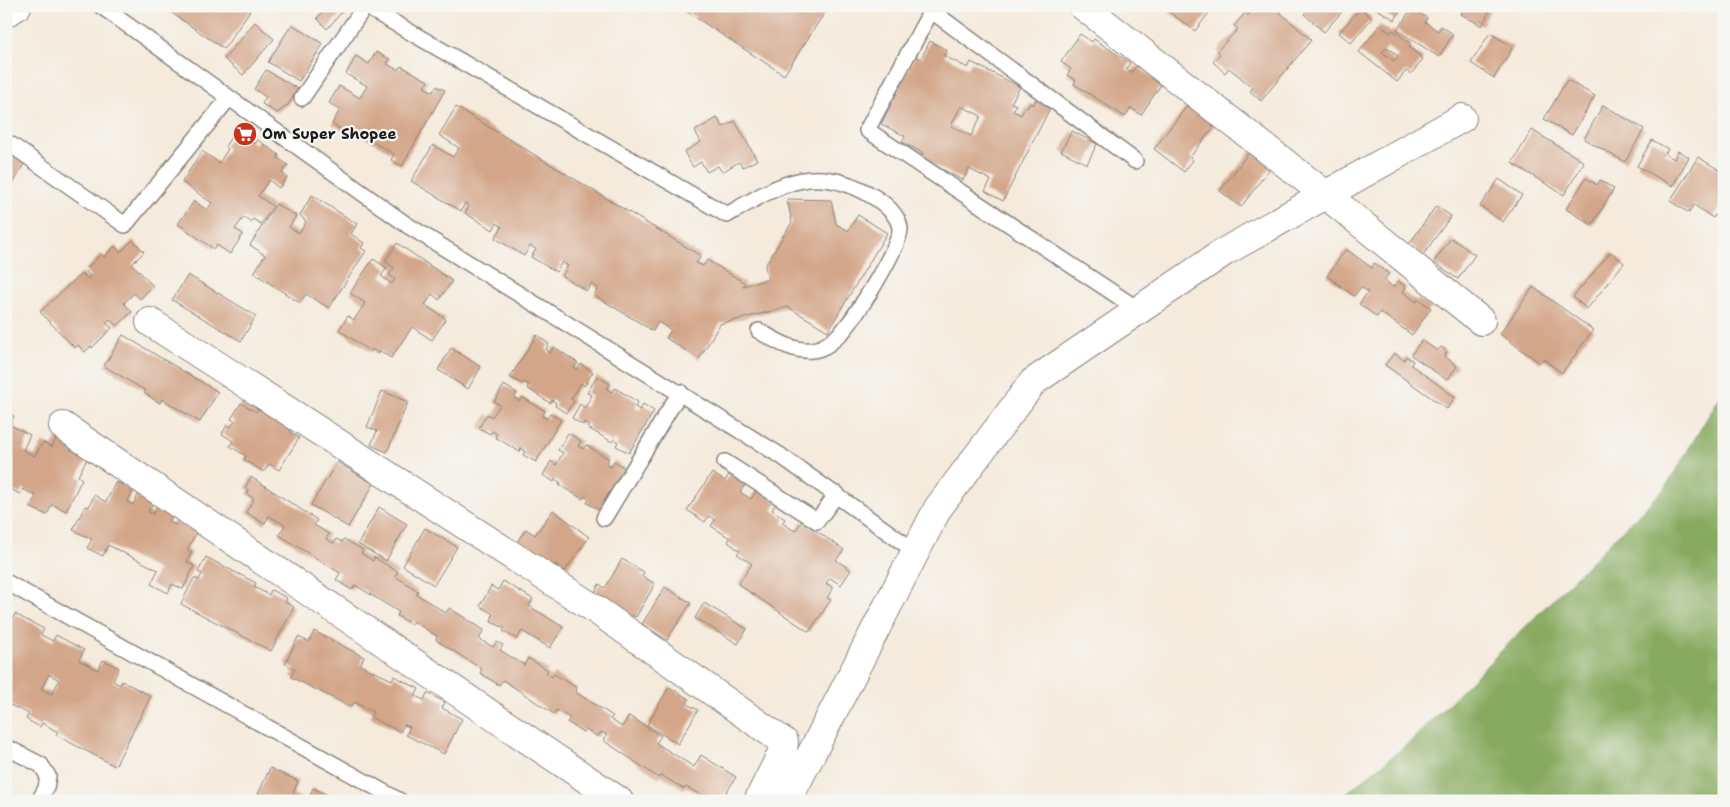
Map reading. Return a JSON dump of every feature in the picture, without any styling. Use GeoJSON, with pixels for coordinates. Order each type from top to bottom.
{"type":"FeatureCollection","features":[{"type":"Feature","properties":{"kind":"street"},"geometry":{"type":"LineString","coordinates":[[6,13],[17,6]]}},
{"type":"Feature","properties":{"kind":"street"},"geometry":{"type":"LineString","coordinates":[[1083,6],[1326,195],[1480,321]]}},
{"type":"Feature","properties":{"kind":"street"},"geometry":{"type":"LineString","coordinates":[[787,801],[938,508],[1033,382],[1224,252],[1462,118]]}},
{"type":"Feature","properties":{"kind":"street"},"geometry":{"type":"LineString","coordinates":[[150,322],[595,609],[784,742],[783,751],[758,801]]}},
{"type":"Feature","properties":{"kind":"street"},"geometry":{"type":"LineString","coordinates":[[63,426],[619,801]]}},
{"type":"Feature","properties":{"kind":"lane"},"geometry":{"type":"LineString","coordinates":[[101,6],[407,224],[680,392],[837,494],[916,552]]}},
{"type":"Feature","properties":{"kind":"lane"},"geometry":{"type":"LineString","coordinates":[[302,98],[365,6],[727,215],[774,188],[806,179],[833,179],[860,188],[882,202],[896,216],[900,229],[892,256],[842,332],[827,345],[812,350],[793,348],[759,331]]}},
{"type":"Feature","properties":{"kind":"lane"},"geometry":{"type":"LineString","coordinates":[[1135,160],[928,9],[867,130],[1139,310]]}},
{"type":"Feature","properties":{"kind":"lane"},"geometry":{"type":"LineString","coordinates":[[10,144],[125,225],[229,98]]}},
{"type":"Feature","properties":{"kind":"lane"},"geometry":{"type":"LineString","coordinates":[[604,518],[680,392]]}},
{"type":"Feature","properties":{"kind":"lane"},"geometry":{"type":"LineString","coordinates":[[725,462],[817,521],[837,494]]}},
{"type":"Feature","properties":{"kind":"lane"},"geometry":{"type":"LineString","coordinates":[[6,582],[400,801]]}},
{"type":"Feature","properties":{"kind":"lane"},"geometry":{"type":"LineString","coordinates":[[6,747],[41,765],[48,776],[46,788],[39,801]]}},
{"type":"Feature","properties":{"kind":"green space"},"geometry":{"type":"Polygon","coordinates":[[[1724,390],[1724,801],[1337,801],[1408,744],[1666,487],[1724,390]]]}},
{"type":"Feature","properties":{"kind":"building"},"geometry":{"type":"Polygon","coordinates":[[[162,6],[253,6],[224,49],[162,6]]]}},
{"type":"Feature","properties":{"kind":"building"},"geometry":{"type":"Polygon","coordinates":[[[328,6],[347,6],[327,29],[317,18],[328,6]]]}},
{"type":"Feature","properties":{"kind":"building"},"geometry":{"type":"Polygon","coordinates":[[[678,6],[829,6],[784,75],[678,6]]]}},
{"type":"Feature","properties":{"kind":"building"},"geometry":{"type":"Polygon","coordinates":[[[1161,6],[1214,6],[1195,31],[1161,6]]]}},
{"type":"Feature","properties":{"kind":"building"},"geometry":{"type":"Polygon","coordinates":[[[1252,6],[1273,6],[1311,40],[1261,101],[1250,91],[1253,88],[1229,68],[1225,73],[1213,62],[1220,54],[1217,51],[1238,29],[1234,26],[1245,13],[1248,15],[1254,8],[1252,6]]]}},
{"type":"Feature","properties":{"kind":"building"},"geometry":{"type":"Polygon","coordinates":[[[1311,6],[1347,6],[1324,32],[1304,14],[1311,6]]]}},
{"type":"Feature","properties":{"kind":"building"},"geometry":{"type":"Polygon","coordinates":[[[1372,6],[1403,6],[1395,20],[1372,6]]]}},
{"type":"Feature","properties":{"kind":"building"},"geometry":{"type":"Polygon","coordinates":[[[1465,6],[1492,6],[1482,26],[1461,14],[1465,6]]]}},
{"type":"Feature","properties":{"kind":"building"},"geometry":{"type":"Polygon","coordinates":[[[1360,8],[1372,18],[1351,43],[1339,33],[1360,8]]]}},
{"type":"Feature","properties":{"kind":"building"},"geometry":{"type":"Polygon","coordinates":[[[1412,8],[1427,18],[1425,22],[1438,31],[1441,26],[1453,34],[1439,57],[1397,30],[1412,8]]]}},
{"type":"Feature","properties":{"kind":"building"},"geometry":{"type":"Polygon","coordinates":[[[255,22],[274,39],[243,75],[224,59],[255,22]]]}},
{"type":"Feature","properties":{"kind":"building"},"geometry":{"type":"Polygon","coordinates":[[[292,24],[323,44],[299,81],[268,62],[292,24]]]}},
{"type":"Feature","properties":{"kind":"building"},"geometry":{"type":"Polygon","coordinates":[[[1380,25],[1391,33],[1393,30],[1411,44],[1409,47],[1423,59],[1411,74],[1406,71],[1397,82],[1359,52],[1380,25]],[[1387,47],[1382,52],[1394,61],[1398,56],[1387,47]]]}},
{"type":"Feature","properties":{"kind":"building"},"geometry":{"type":"Polygon","coordinates":[[[1490,33],[1513,47],[1494,78],[1471,63],[1490,33]]]}},
{"type":"Feature","properties":{"kind":"building"},"geometry":{"type":"Polygon","coordinates":[[[1080,34],[1092,42],[1094,39],[1130,63],[1126,69],[1132,72],[1136,66],[1162,83],[1141,115],[1131,108],[1125,117],[1074,84],[1076,80],[1067,75],[1071,69],[1061,62],[1080,34]]]}},
{"type":"Feature","properties":{"kind":"building"},"geometry":{"type":"Polygon","coordinates":[[[930,41],[947,50],[944,56],[968,68],[971,62],[1020,87],[1011,103],[1016,105],[1013,111],[1021,115],[1025,107],[1027,108],[1030,103],[1033,105],[1038,96],[1052,104],[1003,201],[985,191],[991,180],[969,169],[963,180],[920,158],[923,153],[902,142],[905,136],[881,124],[915,56],[921,59],[930,41]],[[961,106],[951,126],[971,136],[981,116],[961,106]]]}},
{"type":"Feature","properties":{"kind":"building"},"geometry":{"type":"Polygon","coordinates":[[[376,52],[390,59],[387,64],[398,70],[401,66],[428,81],[424,87],[433,92],[436,86],[445,90],[402,166],[391,160],[394,154],[348,128],[345,132],[332,124],[340,110],[329,103],[339,86],[360,98],[367,86],[346,74],[356,56],[369,64],[376,52]]]}},
{"type":"Feature","properties":{"kind":"building"},"geometry":{"type":"Polygon","coordinates":[[[266,70],[298,89],[288,105],[277,113],[262,104],[266,97],[254,89],[266,70]]]}},
{"type":"Feature","properties":{"kind":"building"},"geometry":{"type":"Polygon","coordinates":[[[1567,80],[1595,96],[1572,135],[1544,119],[1567,80]]]}},
{"type":"Feature","properties":{"kind":"building"},"geometry":{"type":"Polygon","coordinates":[[[1189,103],[1216,124],[1190,157],[1193,160],[1184,172],[1154,149],[1189,103]]]}},
{"type":"Feature","properties":{"kind":"building"},"geometry":{"type":"Polygon","coordinates":[[[1603,105],[1644,129],[1625,162],[1584,139],[1603,105]]]}},
{"type":"Feature","properties":{"kind":"building"},"geometry":{"type":"Polygon","coordinates":[[[456,107],[701,256],[696,263],[703,266],[707,260],[745,283],[743,286],[768,279],[765,266],[792,222],[787,199],[831,200],[836,224],[848,231],[858,215],[887,233],[828,331],[788,307],[720,324],[699,359],[666,338],[671,330],[658,322],[653,331],[594,295],[598,288],[591,284],[587,291],[562,276],[568,266],[562,262],[556,272],[531,257],[536,249],[530,246],[524,256],[495,238],[502,227],[497,223],[493,230],[465,213],[469,206],[465,203],[461,211],[411,181],[433,145],[453,157],[459,148],[439,135],[456,107]]]}},
{"type":"Feature","properties":{"kind":"building"},"geometry":{"type":"Polygon","coordinates":[[[717,118],[723,127],[735,121],[757,160],[743,167],[739,162],[722,172],[718,166],[707,172],[701,162],[693,167],[684,152],[701,142],[695,131],[717,118]]]}},
{"type":"Feature","properties":{"kind":"building"},"geometry":{"type":"Polygon","coordinates":[[[238,127],[246,132],[243,136],[255,144],[258,140],[279,155],[278,158],[288,165],[282,173],[287,177],[279,188],[269,180],[258,196],[273,206],[261,224],[253,219],[251,222],[244,217],[235,229],[243,234],[230,254],[217,245],[214,249],[178,224],[194,201],[207,210],[212,203],[182,182],[202,151],[219,163],[228,149],[225,146],[238,127]]]}},
{"type":"Feature","properties":{"kind":"building"},"geometry":{"type":"Polygon","coordinates":[[[1532,130],[1584,162],[1564,195],[1512,163],[1532,130]]]}},
{"type":"Feature","properties":{"kind":"building"},"geometry":{"type":"Polygon","coordinates":[[[1072,131],[1097,144],[1087,164],[1061,151],[1072,131]]]}},
{"type":"Feature","properties":{"kind":"building"},"geometry":{"type":"Polygon","coordinates":[[[1652,140],[1668,149],[1665,154],[1674,159],[1678,151],[1689,157],[1673,186],[1637,166],[1652,140]]]}},
{"type":"Feature","properties":{"kind":"building"},"geometry":{"type":"Polygon","coordinates":[[[6,146],[26,160],[6,196],[6,146]]]}},
{"type":"Feature","properties":{"kind":"building"},"geometry":{"type":"Polygon","coordinates":[[[1253,147],[1274,163],[1241,207],[1220,191],[1253,147]]]}},
{"type":"Feature","properties":{"kind":"building"},"geometry":{"type":"Polygon","coordinates":[[[1698,157],[1724,173],[1724,201],[1713,218],[1694,205],[1689,213],[1670,201],[1698,157]]]}},
{"type":"Feature","properties":{"kind":"building"},"geometry":{"type":"Polygon","coordinates":[[[1586,178],[1597,185],[1600,180],[1614,189],[1592,225],[1566,209],[1586,178]]]}},
{"type":"Feature","properties":{"kind":"building"},"geometry":{"type":"Polygon","coordinates":[[[1499,179],[1522,195],[1503,222],[1480,206],[1499,179]]]}},
{"type":"Feature","properties":{"kind":"building"},"geometry":{"type":"Polygon","coordinates":[[[312,195],[357,224],[351,234],[364,243],[361,248],[366,251],[329,308],[306,294],[300,303],[254,273],[265,255],[250,245],[276,204],[296,216],[289,227],[299,233],[306,222],[300,215],[312,195]]]}},
{"type":"Feature","properties":{"kind":"building"},"geometry":{"type":"Polygon","coordinates":[[[1436,206],[1451,216],[1423,255],[1409,244],[1436,206]]]}},
{"type":"Feature","properties":{"kind":"building"},"geometry":{"type":"Polygon","coordinates":[[[1451,238],[1475,255],[1458,279],[1434,262],[1451,238]]]}},
{"type":"Feature","properties":{"kind":"building"},"geometry":{"type":"Polygon","coordinates":[[[133,240],[144,252],[132,264],[153,286],[140,299],[134,293],[124,303],[132,312],[117,326],[110,319],[106,323],[112,328],[92,348],[91,346],[85,352],[78,345],[75,348],[40,312],[82,273],[88,279],[90,276],[85,270],[101,254],[104,257],[115,246],[120,252],[133,240]]]}},
{"type":"Feature","properties":{"kind":"building"},"geometry":{"type":"Polygon","coordinates":[[[397,243],[452,281],[439,300],[432,294],[425,305],[446,319],[432,340],[412,327],[391,358],[380,351],[378,354],[372,349],[371,352],[339,330],[348,316],[354,320],[365,303],[350,293],[373,259],[387,268],[381,276],[392,284],[395,279],[389,275],[394,268],[385,261],[397,243]]]}},
{"type":"Feature","properties":{"kind":"building"},"geometry":{"type":"Polygon","coordinates":[[[1346,249],[1372,268],[1374,263],[1389,274],[1384,280],[1393,287],[1398,281],[1406,287],[1403,292],[1417,302],[1418,299],[1431,308],[1412,335],[1380,312],[1377,317],[1359,304],[1368,292],[1361,287],[1354,296],[1327,276],[1346,249]]]}},
{"type":"Feature","properties":{"kind":"building"},"geometry":{"type":"Polygon","coordinates":[[[1611,252],[1624,263],[1587,309],[1573,297],[1611,252]]]}},
{"type":"Feature","properties":{"kind":"building"},"geometry":{"type":"Polygon","coordinates":[[[188,275],[256,316],[241,341],[172,300],[188,275]]]}},
{"type":"Feature","properties":{"kind":"building"},"geometry":{"type":"Polygon","coordinates":[[[1533,287],[1593,330],[1562,373],[1543,359],[1540,363],[1500,334],[1533,287]]]}},
{"type":"Feature","properties":{"kind":"building"},"geometry":{"type":"Polygon","coordinates":[[[123,335],[218,392],[200,422],[162,399],[160,403],[144,393],[146,391],[104,366],[123,335]]]}},
{"type":"Feature","properties":{"kind":"building"},"geometry":{"type":"Polygon","coordinates":[[[537,335],[549,344],[546,349],[550,353],[554,347],[578,363],[574,368],[577,370],[581,364],[593,372],[584,386],[581,383],[571,399],[574,401],[566,413],[555,406],[556,403],[552,400],[550,403],[527,388],[529,385],[524,382],[522,384],[510,377],[537,335]]]}},
{"type":"Feature","properties":{"kind":"building"},"geometry":{"type":"Polygon","coordinates":[[[1422,340],[1437,351],[1441,347],[1447,352],[1444,356],[1457,366],[1447,380],[1411,355],[1422,340]]]}},
{"type":"Feature","properties":{"kind":"building"},"geometry":{"type":"Polygon","coordinates":[[[451,348],[481,367],[468,389],[438,370],[451,348]]]}},
{"type":"Feature","properties":{"kind":"building"},"geometry":{"type":"Polygon","coordinates":[[[1394,353],[1404,360],[1406,356],[1413,361],[1411,365],[1455,397],[1447,409],[1385,365],[1394,353]]]}},
{"type":"Feature","properties":{"kind":"building"},"geometry":{"type":"Polygon","coordinates":[[[597,376],[610,384],[607,389],[612,392],[615,388],[638,402],[635,407],[640,410],[643,404],[654,411],[629,453],[616,446],[618,442],[614,439],[612,442],[588,428],[590,426],[584,422],[583,425],[572,418],[580,404],[585,408],[592,395],[587,393],[597,376]]]}},
{"type":"Feature","properties":{"kind":"building"},"geometry":{"type":"Polygon","coordinates":[[[504,385],[517,393],[514,398],[520,401],[522,397],[545,411],[542,416],[547,419],[550,413],[561,420],[536,462],[523,455],[525,451],[521,448],[520,452],[495,437],[497,434],[492,431],[490,434],[479,428],[487,414],[492,417],[500,405],[494,402],[504,385]]]}},
{"type":"Feature","properties":{"kind":"building"},"geometry":{"type":"Polygon","coordinates":[[[382,391],[408,402],[387,452],[371,445],[377,431],[367,427],[382,391]]]}},
{"type":"Feature","properties":{"kind":"building"},"geometry":{"type":"Polygon","coordinates":[[[241,403],[256,412],[260,405],[293,425],[290,432],[299,438],[279,470],[269,464],[264,472],[244,460],[246,456],[230,446],[233,441],[222,434],[227,425],[231,427],[235,421],[231,419],[241,403]]]}},
{"type":"Feature","properties":{"kind":"building"},"geometry":{"type":"Polygon","coordinates":[[[6,412],[14,416],[10,425],[30,435],[23,450],[35,456],[43,442],[52,447],[58,435],[91,452],[78,476],[82,479],[66,511],[52,504],[47,515],[30,507],[36,496],[23,489],[20,494],[6,487],[6,412]]]}},
{"type":"Feature","properties":{"kind":"building"},"geometry":{"type":"Polygon","coordinates":[[[568,433],[581,441],[578,446],[583,449],[586,445],[609,459],[606,464],[611,467],[614,461],[625,468],[600,510],[587,503],[589,499],[585,496],[583,499],[559,485],[561,483],[555,479],[554,482],[543,475],[551,461],[556,465],[563,453],[558,450],[568,433]]]}},
{"type":"Feature","properties":{"kind":"building"},"geometry":{"type":"Polygon","coordinates":[[[337,462],[374,484],[348,527],[311,505],[337,462]]]}},
{"type":"Feature","properties":{"kind":"building"},"geometry":{"type":"Polygon","coordinates":[[[731,471],[747,482],[740,492],[751,499],[757,489],[777,502],[772,510],[785,519],[782,523],[795,531],[802,521],[844,550],[836,560],[851,570],[841,585],[830,578],[826,583],[833,588],[827,598],[831,600],[809,632],[738,584],[752,564],[737,554],[740,551],[728,542],[730,538],[711,526],[715,520],[709,516],[705,522],[687,510],[712,473],[725,481],[731,471]]]}},
{"type":"Feature","properties":{"kind":"building"},"geometry":{"type":"Polygon","coordinates":[[[251,477],[317,520],[314,525],[329,534],[326,539],[334,543],[336,539],[342,542],[344,539],[363,550],[361,553],[373,561],[374,557],[398,572],[395,576],[418,591],[416,594],[446,613],[449,608],[484,630],[479,639],[493,647],[497,642],[503,645],[500,650],[524,665],[528,658],[548,670],[546,673],[552,677],[554,674],[577,688],[575,692],[613,716],[610,719],[622,727],[629,716],[661,736],[656,743],[694,767],[701,755],[736,777],[721,801],[702,801],[699,799],[701,795],[686,787],[684,789],[661,775],[659,778],[603,740],[607,735],[601,732],[598,737],[585,729],[583,732],[567,722],[570,718],[556,710],[554,714],[503,680],[499,685],[480,673],[482,669],[436,640],[437,636],[413,621],[411,624],[397,616],[399,612],[355,585],[352,590],[336,580],[340,573],[279,535],[285,525],[269,516],[264,524],[246,512],[254,499],[247,494],[249,490],[245,488],[251,477]]]}},
{"type":"Feature","properties":{"kind":"building"},"geometry":{"type":"Polygon","coordinates":[[[116,482],[134,490],[127,502],[133,505],[139,493],[154,501],[148,512],[153,514],[159,503],[174,511],[169,522],[175,525],[181,514],[201,524],[187,550],[192,552],[187,562],[194,566],[183,589],[172,584],[168,593],[151,584],[158,570],[108,545],[103,556],[87,548],[92,539],[73,530],[85,506],[89,507],[94,495],[106,502],[116,482]]]}},
{"type":"Feature","properties":{"kind":"building"},"geometry":{"type":"Polygon","coordinates":[[[379,507],[407,524],[386,561],[358,544],[379,507]]]}},
{"type":"Feature","properties":{"kind":"building"},"geometry":{"type":"Polygon","coordinates":[[[553,510],[589,537],[565,571],[556,564],[551,570],[540,557],[517,542],[526,529],[535,535],[553,510]]]}},
{"type":"Feature","properties":{"kind":"building"},"geometry":{"type":"Polygon","coordinates":[[[425,528],[457,547],[434,585],[403,566],[425,528]]]}},
{"type":"Feature","properties":{"kind":"building"},"geometry":{"type":"Polygon","coordinates":[[[206,557],[256,583],[254,587],[269,595],[271,590],[287,598],[285,602],[294,607],[271,651],[181,604],[194,578],[199,580],[202,574],[198,572],[206,557]]]}},
{"type":"Feature","properties":{"kind":"building"},"geometry":{"type":"Polygon","coordinates":[[[622,559],[644,572],[642,576],[655,584],[636,617],[631,615],[628,621],[604,603],[606,599],[595,592],[599,584],[605,588],[622,559]]]}},
{"type":"Feature","properties":{"kind":"building"},"geometry":{"type":"Polygon","coordinates":[[[503,581],[533,599],[529,606],[563,627],[550,648],[522,631],[517,639],[503,631],[505,628],[491,622],[493,614],[480,606],[491,586],[498,590],[503,581]]]}},
{"type":"Feature","properties":{"kind":"building"},"geometry":{"type":"Polygon","coordinates":[[[665,587],[691,603],[667,640],[642,624],[665,587]]]}},
{"type":"Feature","properties":{"kind":"building"},"geometry":{"type":"Polygon","coordinates":[[[704,603],[747,629],[738,644],[695,618],[704,603]]]}},
{"type":"Feature","properties":{"kind":"building"},"geometry":{"type":"Polygon","coordinates":[[[6,614],[13,618],[15,614],[44,629],[41,635],[53,641],[56,635],[84,650],[79,660],[98,670],[103,660],[119,668],[113,681],[120,685],[122,681],[151,696],[115,766],[56,735],[58,732],[42,723],[40,727],[26,719],[29,714],[6,703],[6,614]],[[49,674],[41,689],[52,694],[59,680],[49,674]]]}},
{"type":"Feature","properties":{"kind":"building"},"geometry":{"type":"Polygon","coordinates":[[[314,631],[364,657],[360,665],[392,680],[394,676],[419,689],[415,696],[424,700],[427,693],[445,702],[442,708],[462,719],[444,754],[406,735],[410,727],[404,725],[400,732],[370,717],[373,712],[354,702],[351,707],[291,677],[295,669],[285,664],[298,637],[309,642],[314,631]]]}},
{"type":"Feature","properties":{"kind":"building"},"geometry":{"type":"Polygon","coordinates":[[[669,687],[689,699],[687,704],[698,710],[678,744],[647,725],[669,687]]]}},
{"type":"Feature","properties":{"kind":"building"},"geometry":{"type":"Polygon","coordinates":[[[270,768],[298,781],[293,794],[307,801],[255,801],[270,768]]]}},
{"type":"Feature","properties":{"kind":"building"},"geometry":{"type":"Polygon","coordinates":[[[313,788],[341,801],[307,801],[313,788]]]}},
{"type":"Feature","properties":{"kind":"place","name":"Om Super Shopee"},"geometry":{"type":"Point","coordinates":[245,134]}}]}
